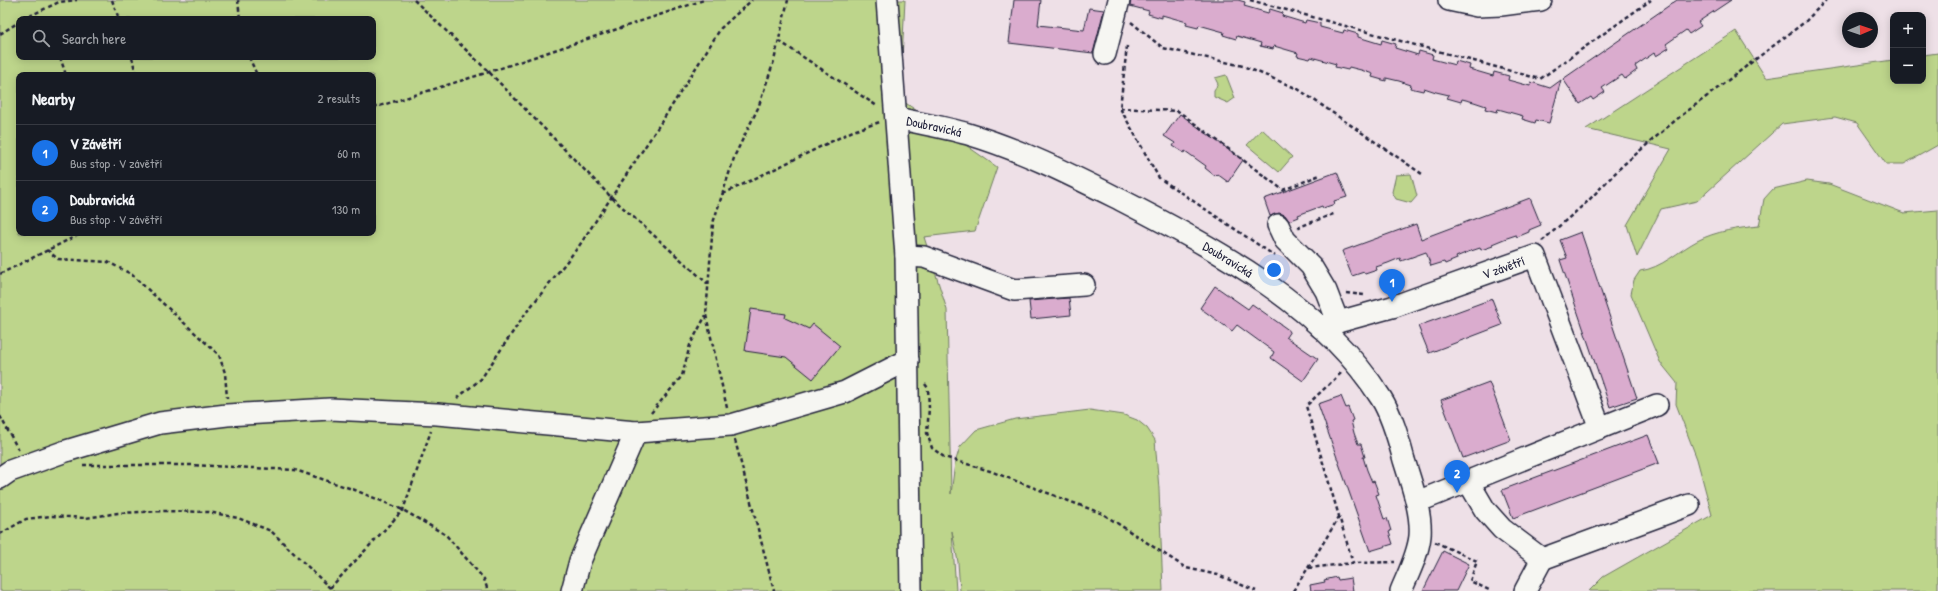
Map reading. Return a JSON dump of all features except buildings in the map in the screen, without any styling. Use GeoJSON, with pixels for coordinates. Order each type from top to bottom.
{"type":"FeatureCollection","features":[{"type":"Feature","properties":{"kind":"street"},"geometry":{"type":"LineString","coordinates":[[887,0],[906,256],[911,591]]}},
{"type":"Feature","properties":{"kind":"street"},"geometry":{"type":"LineString","coordinates":[[1105,54],[1119,0]]}},
{"type":"Feature","properties":{"kind":"street"},"geometry":{"type":"LineString","coordinates":[[1449,0],[1477,6],[1501,5],[1541,0]]}},
{"type":"Feature","properties":{"kind":"street","name":"Doubravická"},"geometry":{"type":"LineString","coordinates":[[896,118],[968,134],[1048,163],[1192,236],[1260,278],[1329,325],[1382,400],[1399,442],[1417,502],[1420,536],[1413,561],[1401,591]]}},
{"type":"Feature","properties":{"kind":"street"},"geometry":{"type":"LineString","coordinates":[[1278,225],[1285,240],[1311,266],[1326,291],[1329,325]]}},
{"type":"Feature","properties":{"kind":"street"},"geometry":{"type":"LineString","coordinates":[[906,256],[924,257],[1014,290],[1084,285]]}},
{"type":"Feature","properties":{"kind":"street","name":"V závětří"},"geometry":{"type":"LineString","coordinates":[[1329,325],[1392,307],[1535,256],[1600,428]]}},
{"type":"Feature","properties":{"kind":"street"},"geometry":{"type":"LineString","coordinates":[[0,478],[10,471],[160,423],[227,415],[330,409],[437,414],[636,432],[731,425],[845,392],[908,360]]}},
{"type":"Feature","properties":{"kind":"street"},"geometry":{"type":"LineString","coordinates":[[1417,502],[1657,405]]}},
{"type":"Feature","properties":{"kind":"street"},"geometry":{"type":"LineString","coordinates":[[572,591],[580,561],[636,432]]}},
{"type":"Feature","properties":{"kind":"street"},"geometry":{"type":"LineString","coordinates":[[1468,481],[1485,510],[1502,530],[1542,559]]}},
{"type":"Feature","properties":{"kind":"street"},"geometry":{"type":"LineString","coordinates":[[1525,591],[1542,559],[1690,505]]}},
{"type":"Feature","properties":{"kind":"path"},"geometry":{"type":"LineString","coordinates":[[33,16],[59,2],[77,0]]}},
{"type":"Feature","properties":{"kind":"path"},"geometry":{"type":"LineString","coordinates":[[112,0],[118,16]]}},
{"type":"Feature","properties":{"kind":"path"},"geometry":{"type":"LineString","coordinates":[[238,0],[240,16]]}},
{"type":"Feature","properties":{"kind":"path"},"geometry":{"type":"LineString","coordinates":[[414,0],[489,72],[610,196],[708,284]]}},
{"type":"Feature","properties":{"kind":"path"},"geometry":{"type":"LineString","coordinates":[[376,107],[489,72],[704,0]]}},
{"type":"Feature","properties":{"kind":"path"},"geometry":{"type":"LineString","coordinates":[[0,534],[26,518],[50,516],[86,518],[134,512],[209,512],[238,518],[271,531],[332,590],[403,510],[437,414],[481,379],[525,314],[578,246],[610,196],[668,112],[721,28],[752,0]]}},
{"type":"Feature","properties":{"kind":"path"},"geometry":{"type":"LineString","coordinates":[[774,591],[731,425],[706,315],[713,224],[735,155],[758,108],[774,60],[788,0]]}},
{"type":"Feature","properties":{"kind":"path"},"geometry":{"type":"LineString","coordinates":[[1250,0],[1540,79],[1651,0]]}},
{"type":"Feature","properties":{"kind":"path"},"geometry":{"type":"LineString","coordinates":[[1535,256],[1542,240],[1587,202],[1622,166],[1677,119],[1806,21],[1826,0]]}},
{"type":"Feature","properties":{"kind":"path"},"geometry":{"type":"LineString","coordinates":[[1128,28],[1129,20],[1163,48],[1243,66],[1298,89],[1422,174]]}},
{"type":"Feature","properties":{"kind":"path"},"geometry":{"type":"LineString","coordinates":[[0,34],[16,24]]}},
{"type":"Feature","properties":{"kind":"path"},"geometry":{"type":"LineString","coordinates":[[779,41],[896,118]]}},
{"type":"Feature","properties":{"kind":"path"},"geometry":{"type":"LineString","coordinates":[[1127,42],[1120,108],[1160,178],[1281,260]]}},
{"type":"Feature","properties":{"kind":"path"},"geometry":{"type":"LineString","coordinates":[[61,60],[65,72]]}},
{"type":"Feature","properties":{"kind":"path"},"geometry":{"type":"LineString","coordinates":[[133,60],[135,72]]}},
{"type":"Feature","properties":{"kind":"path"},"geometry":{"type":"LineString","coordinates":[[250,60],[256,72]]}},
{"type":"Feature","properties":{"kind":"path"},"geometry":{"type":"LineString","coordinates":[[1120,108],[1178,111],[1283,190],[1320,175]]}},
{"type":"Feature","properties":{"kind":"path"},"geometry":{"type":"LineString","coordinates":[[722,194],[853,131],[896,118]]}},
{"type":"Feature","properties":{"kind":"path"},"geometry":{"type":"LineString","coordinates":[[1301,234],[1299,227],[1336,213]]}},
{"type":"Feature","properties":{"kind":"path"},"geometry":{"type":"LineString","coordinates":[[0,274],[76,236]]}},
{"type":"Feature","properties":{"kind":"path"},"geometry":{"type":"LineString","coordinates":[[47,250],[58,258],[108,262],[131,274],[219,355],[225,373],[227,415]]}},
{"type":"Feature","properties":{"kind":"path"},"geometry":{"type":"LineString","coordinates":[[1326,291],[1370,296]]}},
{"type":"Feature","properties":{"kind":"path"},"geometry":{"type":"LineString","coordinates":[[636,432],[682,376],[690,345],[706,315]]}},
{"type":"Feature","properties":{"kind":"path"},"geometry":{"type":"LineString","coordinates":[[1353,563],[1306,406],[1354,362]]}},
{"type":"Feature","properties":{"kind":"path"},"geometry":{"type":"LineString","coordinates":[[924,382],[928,388],[929,408],[927,433],[932,448],[944,456],[990,471],[1019,484],[1103,514],[1186,568],[1218,575],[1256,591]]}},
{"type":"Feature","properties":{"kind":"path"},"geometry":{"type":"LineString","coordinates":[[0,416],[26,466]]}},
{"type":"Feature","properties":{"kind":"path"},"geometry":{"type":"LineString","coordinates":[[81,465],[190,465],[295,470],[355,490],[403,510],[446,536],[484,579],[488,591]]}},
{"type":"Feature","properties":{"kind":"path"},"geometry":{"type":"LineString","coordinates":[[1293,591],[1339,517]]}},
{"type":"Feature","properties":{"kind":"path"},"geometry":{"type":"LineString","coordinates":[[1420,536],[1478,561],[1470,581],[1491,591]]}},
{"type":"Feature","properties":{"kind":"path"},"geometry":{"type":"LineString","coordinates":[[1308,568],[1353,563],[1413,561]]}},
{"type":"Feature","properties":{"kind":"green space"},"geometry":{"type":"Polygon","coordinates":[[[0,0],[905,0],[900,99],[997,167],[975,231],[924,237],[947,310],[951,494],[955,463],[960,447],[976,430],[1015,419],[1090,410],[1124,415],[1137,420],[1147,428],[1155,440],[1159,489],[1163,591],[960,591],[958,562],[952,531],[956,591],[0,591],[0,0]]]}},
{"type":"Feature","properties":{"kind":"green space"},"geometry":{"type":"Polygon","coordinates":[[[1736,31],[1766,78],[1890,60],[1890,84],[1926,84],[1926,55],[1938,53],[1938,145],[1904,164],[1886,164],[1857,123],[1835,117],[1782,124],[1697,201],[1661,209],[1637,257],[1627,225],[1671,149],[1586,129],[1736,31]]]}},
{"type":"Feature","properties":{"kind":"green space"},"geometry":{"type":"Polygon","coordinates":[[[1226,75],[1235,98],[1228,103],[1214,97],[1214,90],[1218,84],[1215,78],[1226,75]]]}},
{"type":"Feature","properties":{"kind":"green space"},"geometry":{"type":"Polygon","coordinates":[[[1262,129],[1292,157],[1279,172],[1247,145],[1262,129]]]}},
{"type":"Feature","properties":{"kind":"green space"},"geometry":{"type":"Polygon","coordinates":[[[1411,174],[1417,196],[1411,203],[1396,199],[1392,192],[1396,175],[1411,174]]]}},
{"type":"Feature","properties":{"kind":"green space"},"geometry":{"type":"Polygon","coordinates":[[[1807,181],[1829,184],[1904,213],[1938,210],[1938,591],[1589,591],[1603,577],[1712,515],[1697,459],[1676,404],[1677,383],[1660,362],[1631,294],[1634,280],[1640,271],[1663,263],[1697,241],[1728,230],[1759,226],[1764,199],[1773,189],[1807,181]]]}},
{"type":"Feature","properties":{"kind":"place","name":"V Závětří"},"geometry":{"type":"Point","coordinates":[1392,302]}},
{"type":"Feature","properties":{"kind":"place","name":"Doubravická"},"geometry":{"type":"Point","coordinates":[1457,493]}}]}
